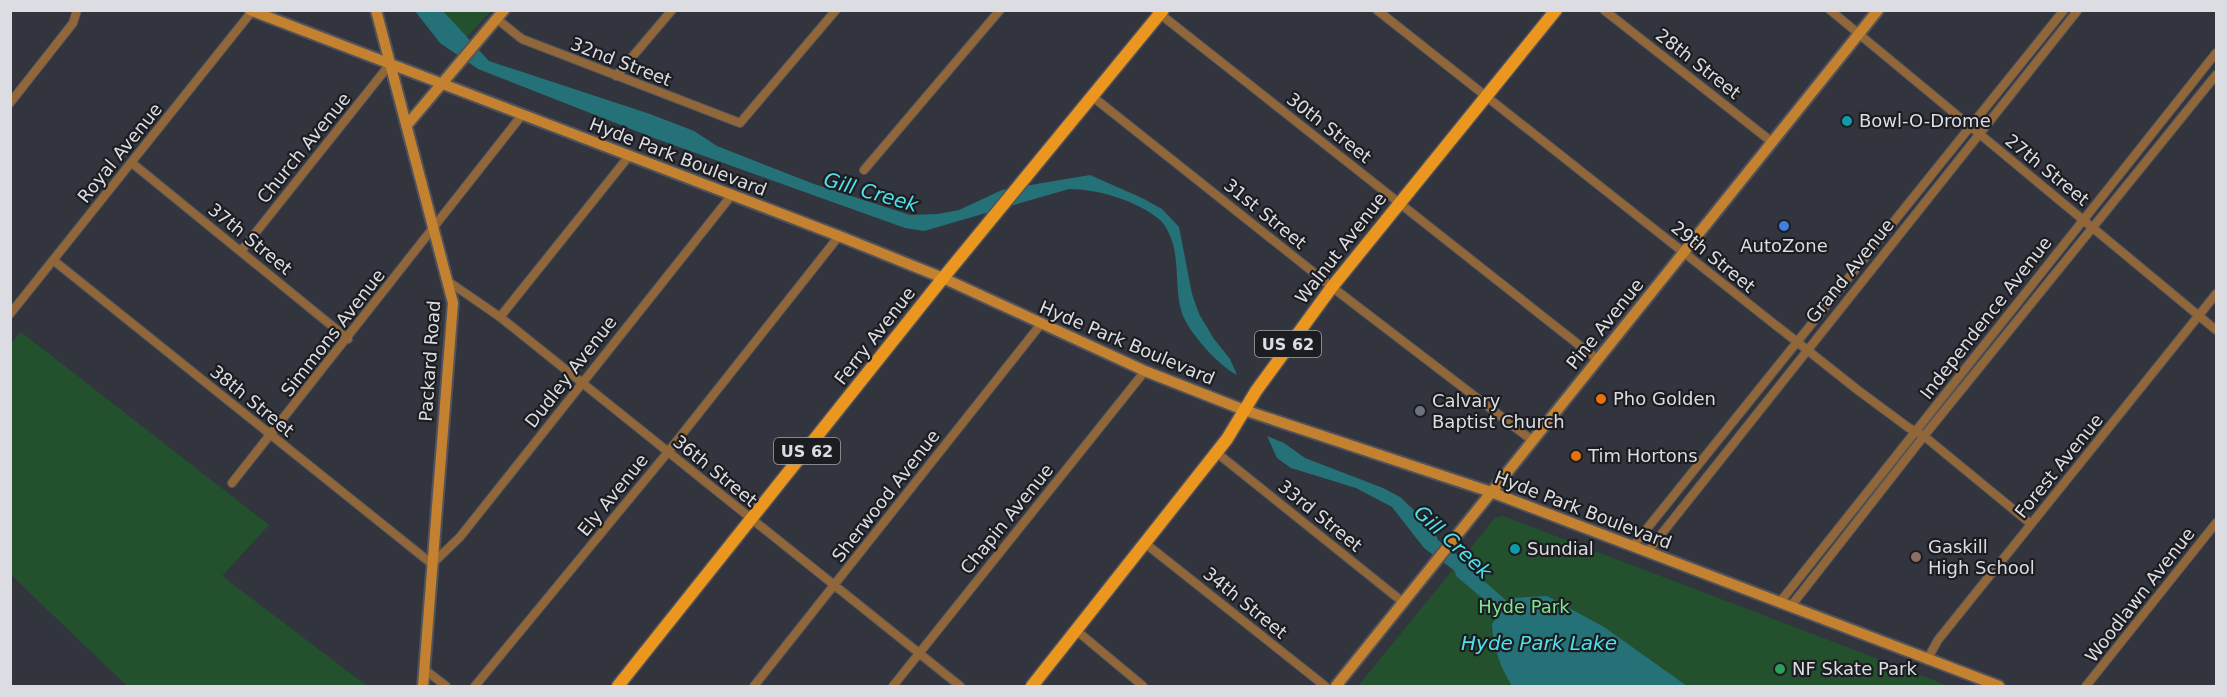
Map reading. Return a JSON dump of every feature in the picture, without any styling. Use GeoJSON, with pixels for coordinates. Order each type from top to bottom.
{"type":"FeatureCollection","features":[{"type":"Feature","properties":{"kind":"main road","name":"Packard Road"},"geometry":{"type":"LineString","coordinates":[[376,10],[453,303],[423,687]]}},
{"type":"Feature","properties":{"kind":"main road","name":"Walnut Avenue"},"geometry":{"type":"LineString","coordinates":[[1032,687],[1217,453],[1292,339],[1332,287],[1556,10]]}},
{"type":"Feature","properties":{"kind":"main road","name":"Pine Avenue"},"geometry":{"type":"LineString","coordinates":[[1336,687],[1878,10]]}},
{"type":"Feature","properties":{"kind":"main road","name":"Hyde Park Boulevard"},"geometry":{"type":"LineString","coordinates":[[252,11],[944,278],[1145,371],[1244,410],[1491,492],[1999,687]]}},
{"type":"Feature","properties":{"kind":"main road","name":"Ferry Avenue"},"geometry":{"type":"LineString","coordinates":[[618,687],[1159,12]]}},
{"type":"Feature","properties":{"kind":"main road"},"geometry":{"type":"LineString","coordinates":[[407,125],[501,15]]}},
{"type":"Feature","properties":{"kind":"street"},"geometry":{"type":"LineString","coordinates":[[10,103],[73,23],[78,10]]}},
{"type":"Feature","properties":{"kind":"street"},"geometry":{"type":"LineString","coordinates":[[616,76],[672,10]]}},
{"type":"Feature","properties":{"kind":"street","name":"32nd Street"},"geometry":{"type":"LineString","coordinates":[[501,15],[522,39],[740,123],[836,10]]}},
{"type":"Feature","properties":{"kind":"street"},"geometry":{"type":"LineString","coordinates":[[864,170],[1000,10]]}},
{"type":"Feature","properties":{"kind":"street","name":"29th Street"},"geometry":{"type":"LineString","coordinates":[[1377,10],[1808,348],[1859,391],[1924,436],[2031,524]]}},
{"type":"Feature","properties":{"kind":"street","name":"28th Street"},"geometry":{"type":"LineString","coordinates":[[1605,10],[1772,142]]}},
{"type":"Feature","properties":{"kind":"street","name":"27th Street"},"geometry":{"type":"LineString","coordinates":[[1830,10],[2217,330]]}},
{"type":"Feature","properties":{"kind":"street"},"geometry":{"type":"LineString","coordinates":[[1633,546],[2064,10]]}},
{"type":"Feature","properties":{"kind":"street","name":"Grand Avenue"},"geometry":{"type":"LineString","coordinates":[[1648,551],[2078,10]]}},
{"type":"Feature","properties":{"kind":"street","name":"Royal Avenue"},"geometry":{"type":"LineString","coordinates":[[12,309],[54,260],[252,11]]}},
{"type":"Feature","properties":{"kind":"street","name":"30th Street"},"geometry":{"type":"LineString","coordinates":[[1159,12],[1598,360]]}},
{"type":"Feature","properties":{"kind":"street","name":"Independence Avenue"},"geometry":{"type":"LineString","coordinates":[[1780,602],[2217,53]]}},
{"type":"Feature","properties":{"kind":"street","name":"Church Avenue"},"geometry":{"type":"LineString","coordinates":[[241,250],[390,64]]}},
{"type":"Feature","properties":{"kind":"street","name":"Independence Avenue"},"geometry":{"type":"LineString","coordinates":[[1791,606],[1924,436],[2217,75]]}},
{"type":"Feature","properties":{"kind":"street","name":"31st Street"},"geometry":{"type":"LineString","coordinates":[[1093,97],[1332,287],[1533,441]]}},
{"type":"Feature","properties":{"kind":"street","name":"Simmons Avenue"},"geometry":{"type":"LineString","coordinates":[[232,483],[435,229],[522,115]]}},
{"type":"Feature","properties":{"kind":"street"},"geometry":{"type":"LineString","coordinates":[[500,317],[629,156]]}},
{"type":"Feature","properties":{"kind":"street","name":"37th Street"},"geometry":{"type":"LineString","coordinates":[[132,163],[348,339]]}},
{"type":"Feature","properties":{"kind":"street","name":"Dudley Avenue"},"geometry":{"type":"LineString","coordinates":[[432,564],[460,537],[731,196]]}},
{"type":"Feature","properties":{"kind":"street","name":"Ely Avenue"},"geometry":{"type":"LineString","coordinates":[[475,687],[668,452],[839,236]]}},
{"type":"Feature","properties":{"kind":"street","name":"38th Street"},"geometry":{"type":"LineString","coordinates":[[54,260],[432,564]]}},
{"type":"Feature","properties":{"kind":"street","name":"36th Street"},"geometry":{"type":"LineString","coordinates":[[449,282],[500,317],[960,687]]}},
{"type":"Feature","properties":{"kind":"street","name":"Forest Avenue"},"geometry":{"type":"LineString","coordinates":[[1927,660],[1938,640],[2217,294]]}},
{"type":"Feature","properties":{"kind":"street","name":"Sherwood Avenue"},"geometry":{"type":"LineString","coordinates":[[754,687],[1041,324]]}},
{"type":"Feature","properties":{"kind":"street","name":"Chapin Avenue"},"geometry":{"type":"LineString","coordinates":[[892,687],[1145,371]]}},
{"type":"Feature","properties":{"kind":"street","name":"33rd Street"},"geometry":{"type":"LineString","coordinates":[[1217,453],[1404,603]]}},
{"type":"Feature","properties":{"kind":"street","name":"Woodlawn Avenue"},"geometry":{"type":"LineString","coordinates":[[2086,687],[2217,523]]}},
{"type":"Feature","properties":{"kind":"street","name":"34th Street"},"geometry":{"type":"LineString","coordinates":[[1146,544],[1325,687]]}},
{"type":"Feature","properties":{"kind":"street"},"geometry":{"type":"LineString","coordinates":[[1077,631],[1143,687]]}},
{"type":"Feature","properties":{"kind":"street"},"geometry":{"type":"LineString","coordinates":[[424,670],[447,687]]}},
{"type":"Feature","properties":{"kind":"green space"},"geometry":{"type":"Polygon","coordinates":[[[443,11],[491,11],[466,38],[443,11]]]}},
{"type":"Feature","properties":{"kind":"green space"},"geometry":{"type":"Polygon","coordinates":[[[21,332],[269,525],[222,576],[367,686],[127,686],[11,575],[10,344],[21,332]]]}},
{"type":"Feature","properties":{"kind":"green space","name":"Hyde Park"},"geometry":{"type":"Polygon","coordinates":[[[1503,516],[1949,686],[1358,686],[1495,518],[1503,516]]]}},
{"type":"Feature","properties":{"kind":"water"},"geometry":{"type":"Polygon","coordinates":[[[415,11],[443,11],[489,61],[650,114],[694,131],[717,146],[814,184],[910,215],[938,214],[959,210],[1002,190],[1090,175],[1142,198],[1162,209],[1179,227],[1192,294],[1199,314],[1214,339],[1230,359],[1237,375],[1213,356],[1197,339],[1185,321],[1178,296],[1172,241],[1160,220],[1141,207],[1105,194],[1069,189],[924,231],[905,228],[654,138],[478,69],[440,43],[415,11]]]}},
{"type":"Feature","properties":{"kind":"water","name":"Hyde Park Lake"},"geometry":{"type":"Polygon","coordinates":[[[1267,436],[1284,443],[1305,458],[1383,488],[1400,497],[1433,528],[1438,540],[1464,560],[1468,567],[1509,603],[1513,598],[1547,596],[1604,627],[1687,686],[1512,686],[1501,664],[1494,641],[1492,624],[1500,613],[1456,576],[1455,571],[1424,548],[1392,507],[1356,488],[1291,468],[1277,458],[1267,436]]]}},
{"type":"Feature","properties":{"kind":"place","name":"Bowl-O-Drome"},"geometry":{"type":"Point","coordinates":[1847,121]}},
{"type":"Feature","properties":{"kind":"place","name":"AutoZone"},"geometry":{"type":"Point","coordinates":[1784,226]}},
{"type":"Feature","properties":{"kind":"place","name":"Pho Golden"},"geometry":{"type":"Point","coordinates":[1601,399]}},
{"type":"Feature","properties":{"kind":"place","name":"Calvary Baptist Church"},"geometry":{"type":"Point","coordinates":[1420,411]}},
{"type":"Feature","properties":{"kind":"place","name":"Tim Hortons"},"geometry":{"type":"Point","coordinates":[1576,456]}},
{"type":"Feature","properties":{"kind":"place","name":"Sundial"},"geometry":{"type":"Point","coordinates":[1515,549]}},
{"type":"Feature","properties":{"kind":"place","name":"Gaskill High School"},"geometry":{"type":"Point","coordinates":[1916,557]}},
{"type":"Feature","properties":{"kind":"place","name":"NF Skate Park"},"geometry":{"type":"Point","coordinates":[1780,669]}},
{"type":"Feature","properties":{"kind":"water label","name":"Gill Creek"},"geometry":{"type":"Point","coordinates":[871,192]}},
{"type":"Feature","properties":{"kind":"water label","name":"Gill Creek"},"geometry":{"type":"Point","coordinates":[1453,542]}}]}
